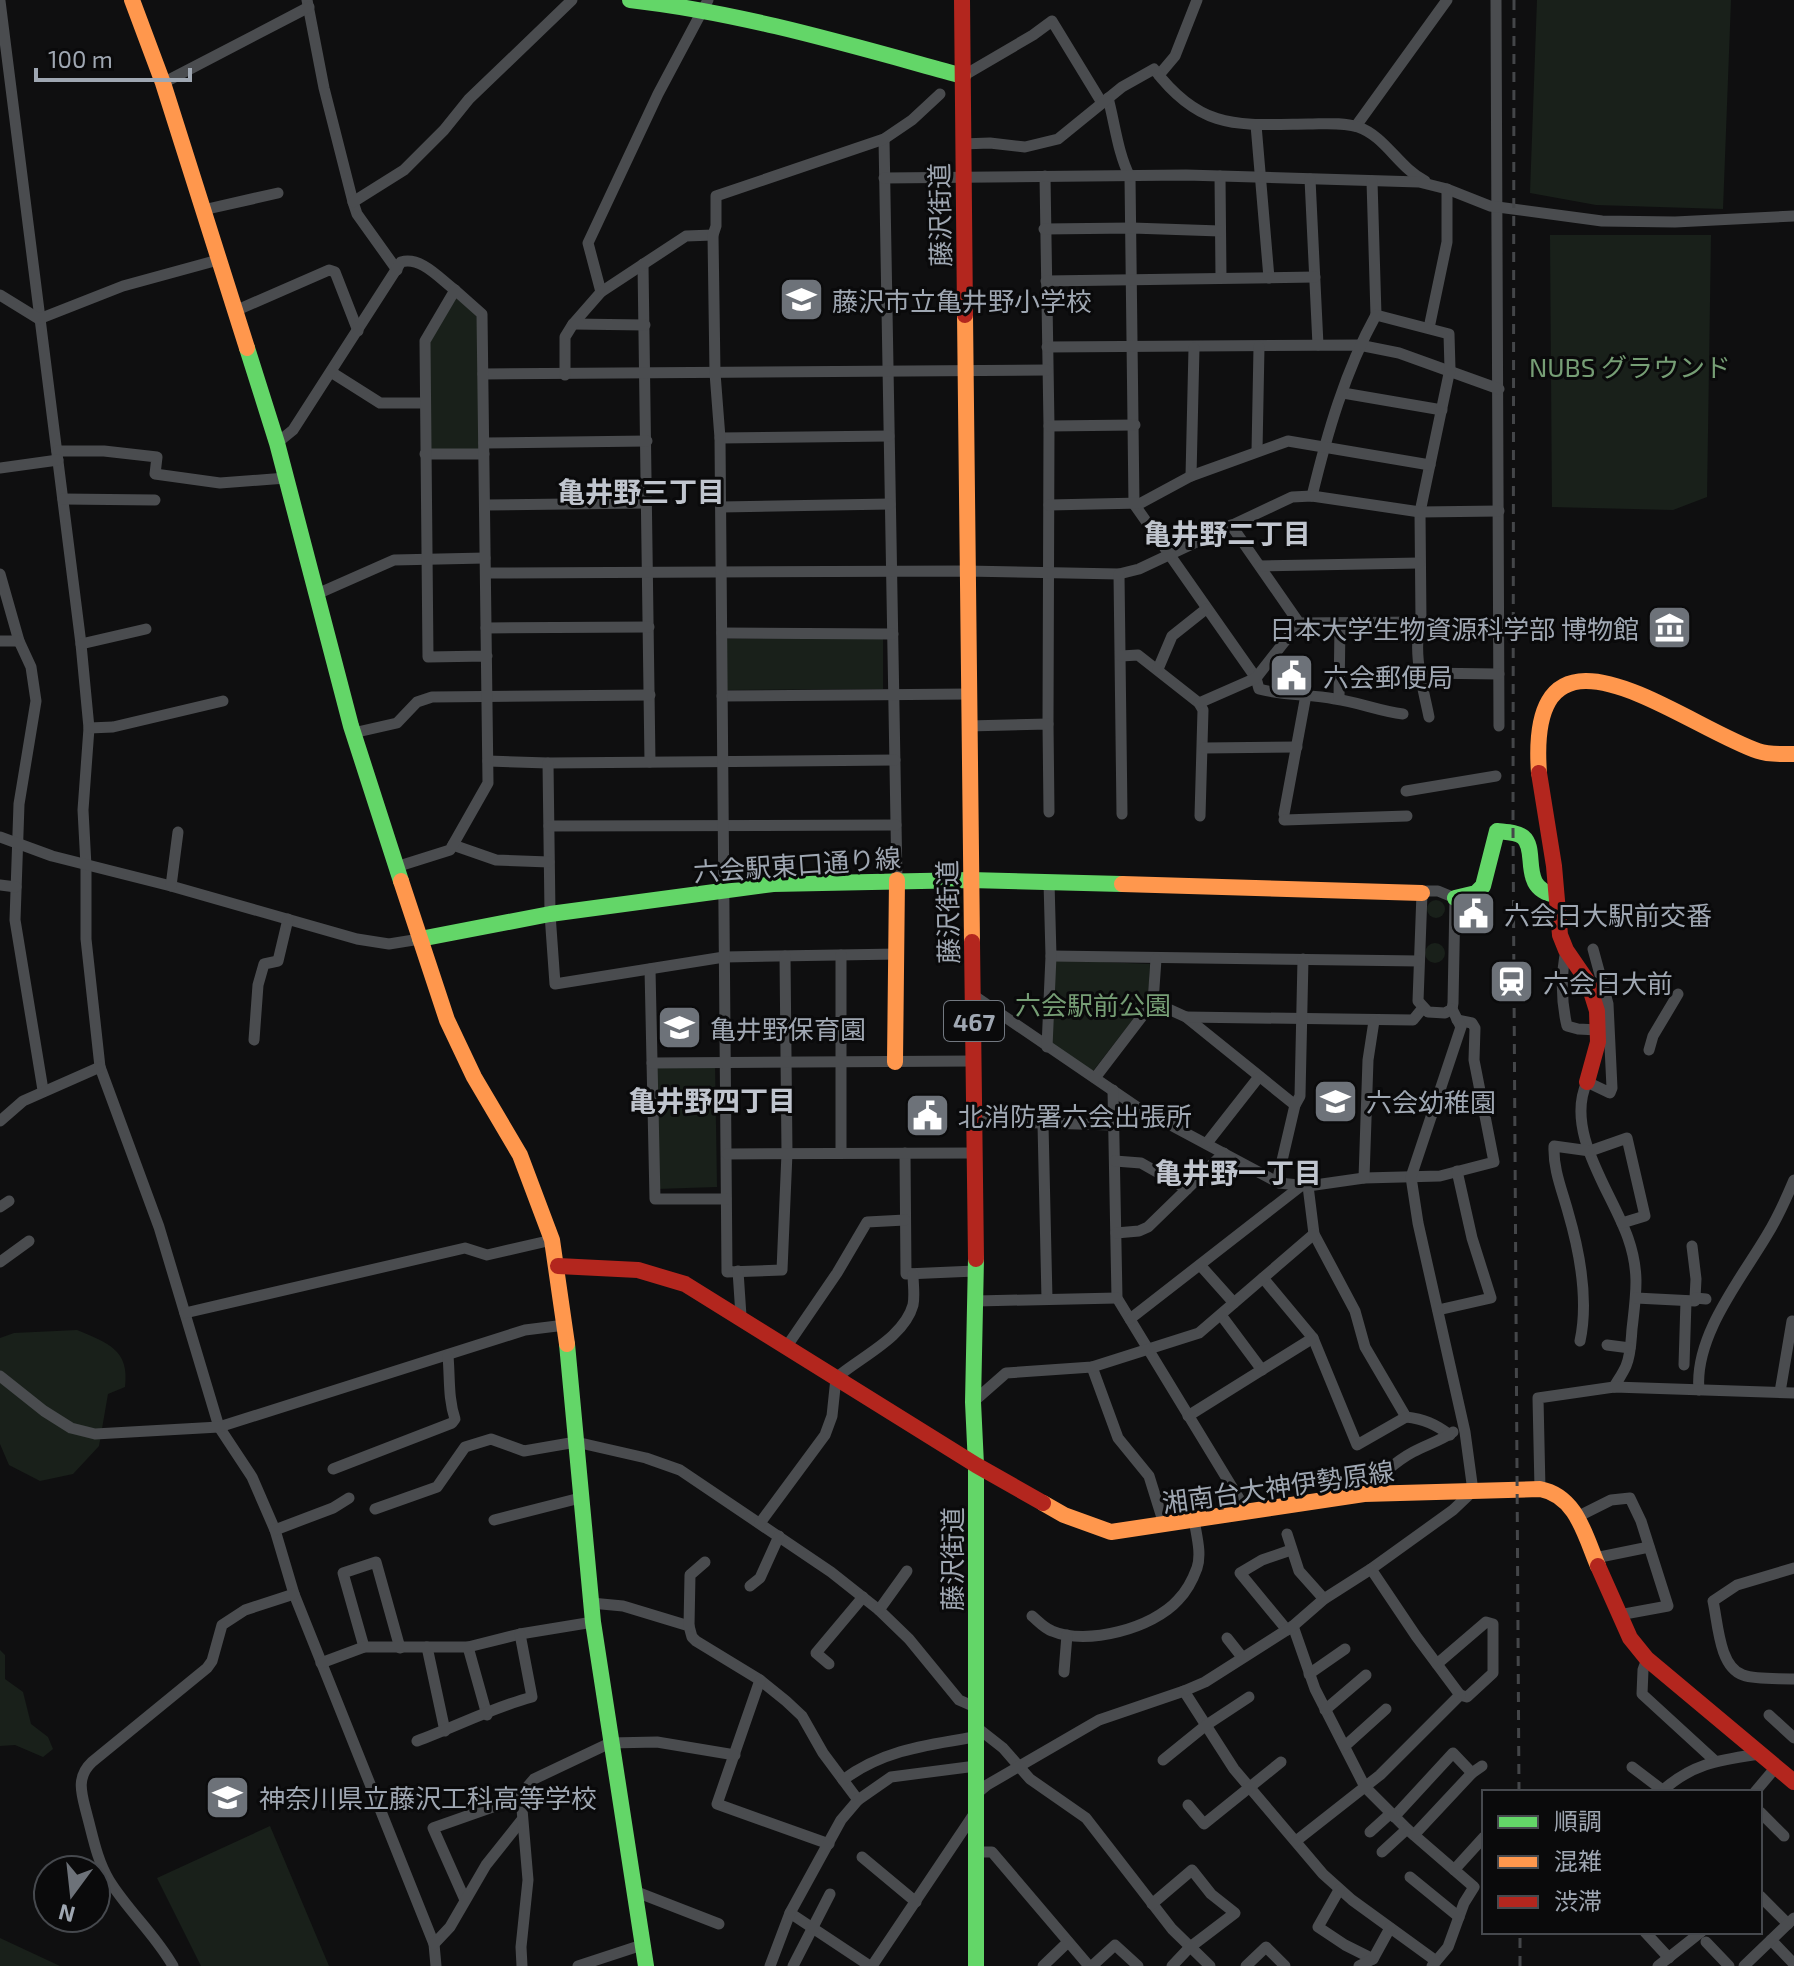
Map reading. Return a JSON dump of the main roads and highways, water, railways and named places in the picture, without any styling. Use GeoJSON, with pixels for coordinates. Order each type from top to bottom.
{"type":"FeatureCollection","features":[{"type":"Feature","properties":{"kind":"main road"},"geometry":{"type":"LineString","coordinates":[[132,0],[163,83],[277,443],[353,733],[447,1020],[474,1077],[520,1155],[552,1240],[565,1325],[593,1622],[646,1966]]}},
{"type":"Feature","properties":{"kind":"main road"},"geometry":{"type":"LineString","coordinates":[[630,0],[706,4],[738,16],[963,76]]}},
{"type":"Feature","properties":{"kind":"main road","name":"藤沢街道"},"geometry":{"type":"LineString","coordinates":[[962,0],[966,571],[975,1121],[976,1966]]}},
{"type":"Feature","properties":{"kind":"main road"},"geometry":{"type":"LineString","coordinates":[[1587,1082],[1596,1060],[1598,1017],[1589,984],[1566,950],[1558,925],[1553,858],[1545,830],[1538,779],[1542,716],[1553,691],[1574,679],[1591,677],[1611,682],[1758,751],[1794,754]]}},
{"type":"Feature","properties":{"kind":"main road"},"geometry":{"type":"LineString","coordinates":[[1455,898],[1476,893],[1483,886],[1497,831],[1520,835],[1526,840],[1537,888],[1545,895],[1556,895]]}},
{"type":"Feature","properties":{"kind":"main road"},"geometry":{"type":"LineString","coordinates":[[895,1062],[897,880]]}},
{"type":"Feature","properties":{"kind":"main road","name":"六会駅東口通り線"},"geometry":{"type":"LineString","coordinates":[[420,939],[550,914],[773,884],[970,880],[1422,893]]}},
{"type":"Feature","properties":{"kind":"main road","name":"湘南台大神伊勢原線"},"geometry":{"type":"LineString","coordinates":[[558,1266],[654,1271],[685,1284],[741,1316],[976,1465],[1064,1515],[1111,1532],[1364,1494],[1540,1489],[1563,1498],[1572,1506],[1630,1638],[1647,1659],[1794,1782]]}},
{"type":"Feature","properties":{"kind":"railway"},"geometry":{"type":"LineString","coordinates":[[1514,0],[1513,828],[1519,1790]]}},
{"type":"Feature","properties":{"kind":"railway"},"geometry":{"type":"LineString","coordinates":[[1520,1934],[1520,1966]]}},
{"type":"Feature","properties":{"kind":"place","name":"藤沢市立亀井野小学校"},"geometry":{"type":"Point","coordinates":[801,300]}},
{"type":"Feature","properties":{"kind":"place","name":"日本大学生物資源科学部 博物館"},"geometry":{"type":"Point","coordinates":[1670,628]}},
{"type":"Feature","properties":{"kind":"place","name":"六会郵便局"},"geometry":{"type":"Point","coordinates":[1292,676]}},
{"type":"Feature","properties":{"kind":"place","name":"六会日大駅前交番"},"geometry":{"type":"Point","coordinates":[1473,914]}},
{"type":"Feature","properties":{"kind":"place","name":"六会日大前"},"geometry":{"type":"Point","coordinates":[1512,982]}},
{"type":"Feature","properties":{"kind":"place","name":"亀井野保育園"},"geometry":{"type":"Point","coordinates":[679,1028]}},
{"type":"Feature","properties":{"kind":"place","name":"六会幼稚園"},"geometry":{"type":"Point","coordinates":[1335,1101]}},
{"type":"Feature","properties":{"kind":"place","name":"北消防署六会出張所"},"geometry":{"type":"Point","coordinates":[927,1115]}},
{"type":"Feature","properties":{"kind":"place","name":"神奈川県立藤沢工科高等学校"},"geometry":{"type":"Point","coordinates":[228,1797]}},
{"type":"Feature","properties":{"kind":"district","name":"亀井野三丁目"},"geometry":{"type":"Point","coordinates":[641,491]}},
{"type":"Feature","properties":{"kind":"district","name":"亀井野二丁目"},"geometry":{"type":"Point","coordinates":[1227,533]}},
{"type":"Feature","properties":{"kind":"district","name":"亀井野四丁目"},"geometry":{"type":"Point","coordinates":[712,1100]}},
{"type":"Feature","properties":{"kind":"district","name":"亀井野一丁目"},"geometry":{"type":"Point","coordinates":[1238,1172]}},
{"type":"Feature","properties":{"kind":"park label","name":"NUBS グラウンド"},"geometry":{"type":"Point","coordinates":[1630,366]}},
{"type":"Feature","properties":{"kind":"park label","name":"六会駅前公園"},"geometry":{"type":"Point","coordinates":[1093,1004]}}]}
